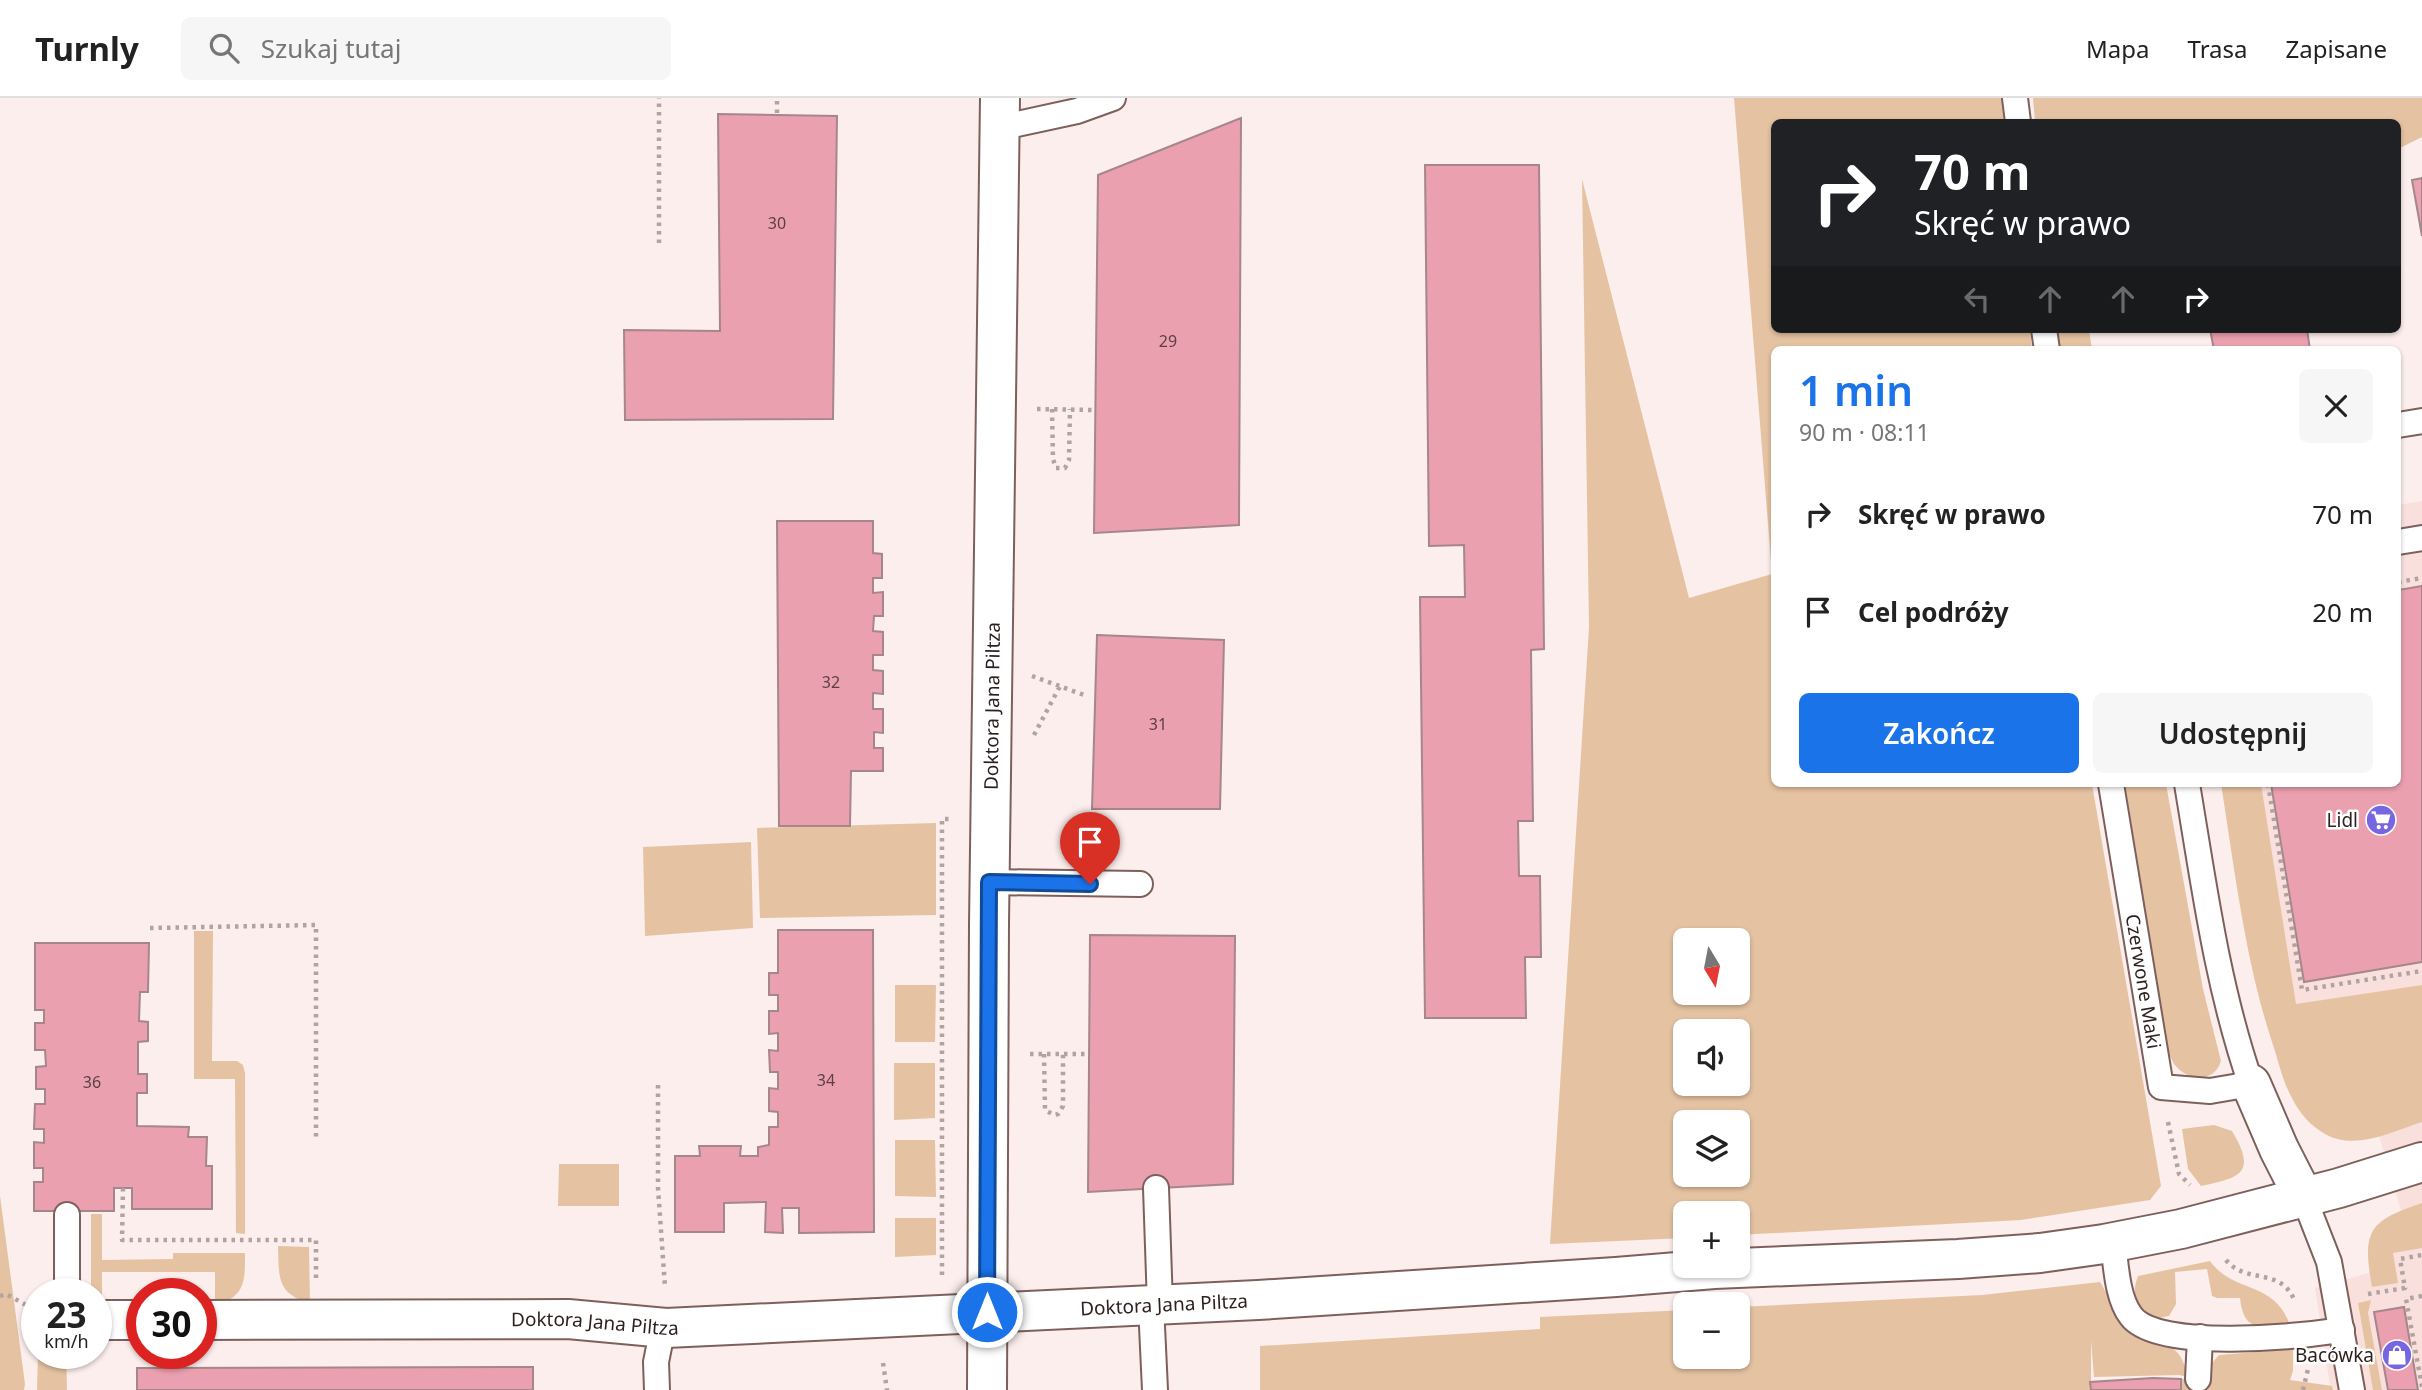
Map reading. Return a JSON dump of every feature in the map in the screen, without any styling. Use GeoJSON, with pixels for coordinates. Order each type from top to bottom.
{"type":"FeatureCollection","features":[{"type":"Feature","properties":{"kind":"street","name":"Doktora Jana Piltza"},"geometry":{"type":"LineString","coordinates":[[987,1390],[989,882],[1000,113]]}},
{"type":"Feature","properties":{"kind":"street"},"geometry":{"type":"LineString","coordinates":[[2251,1084],[2304,1198]]}},
{"type":"Feature","properties":{"kind":"street","name":"Doktora Jana Piltza"},"geometry":{"type":"LineString","coordinates":[[217,1320],[568,1319],[664,1327],[1258,1300],[1714,1269],[1971,1258],[2071,1250],[2192,1227],[2304,1198],[2422,1162]]}},
{"type":"Feature","properties":{"kind":"lane"},"geometry":{"type":"LineString","coordinates":[[1000,113],[1077,111],[1113,98]]}},
{"type":"Feature","properties":{"kind":"lane"},"geometry":{"type":"LineString","coordinates":[[2015,98],[2018,119]]}},
{"type":"Feature","properties":{"kind":"lane"},"geometry":{"type":"LineString","coordinates":[[2401,424],[2422,421]]}},
{"type":"Feature","properties":{"kind":"lane"},"geometry":{"type":"LineString","coordinates":[[2401,542],[2422,538]]}},
{"type":"Feature","properties":{"kind":"lane","name":"Czerwone Maki"},"geometry":{"type":"LineString","coordinates":[[2111,787],[2161,1087]]}},
{"type":"Feature","properties":{"kind":"lane"},"geometry":{"type":"LineString","coordinates":[[2161,1087],[2210,1091],[2251,1084],[2237,1044],[2221,981],[2188,787]]}},
{"type":"Feature","properties":{"kind":"lane"},"geometry":{"type":"LineString","coordinates":[[989,882],[1140,884]]}},
{"type":"Feature","properties":{"kind":"lane"},"geometry":{"type":"LineString","coordinates":[[1155,1390],[1156,1188]]}},
{"type":"Feature","properties":{"kind":"lane"},"geometry":{"type":"LineString","coordinates":[[2304,1198],[2329,1262],[2353,1390]]}},
{"type":"Feature","properties":{"kind":"lane"},"geometry":{"type":"LineString","coordinates":[[67,1215],[67,1278]]}},
{"type":"Feature","properties":{"kind":"lane"},"geometry":{"type":"LineString","coordinates":[[2113,1243],[2127,1311],[2147,1328],[2200,1337],[2258,1339],[2342,1330]]}},
{"type":"Feature","properties":{"kind":"lane"},"geometry":{"type":"LineString","coordinates":[[657,1390],[656,1362],[664,1327]]}},
{"type":"Feature","properties":{"kind":"lane"},"geometry":{"type":"LineString","coordinates":[[2198,1379],[2200,1337]]}},
{"type":"Feature","properties":{"kind":"path"},"geometry":{"type":"LineString","coordinates":[[659,98],[659,243]]}},
{"type":"Feature","properties":{"kind":"path"},"geometry":{"type":"LineString","coordinates":[[776,113],[777,98]]}},
{"type":"Feature","properties":{"kind":"path"},"geometry":{"type":"LineString","coordinates":[[1035,408],[1092,410]]}},
{"type":"Feature","properties":{"kind":"path"},"geometry":{"type":"LineString","coordinates":[[1052,409],[1055,468],[1065,468],[1069,460],[1070,410]]}},
{"type":"Feature","properties":{"kind":"path"},"geometry":{"type":"LineString","coordinates":[[2401,582],[2422,578]]}},
{"type":"Feature","properties":{"kind":"path"},"geometry":{"type":"LineString","coordinates":[[1031,675],[1084,695]]}},
{"type":"Feature","properties":{"kind":"path"},"geometry":{"type":"LineString","coordinates":[[1031,741],[1060,686]]}},
{"type":"Feature","properties":{"kind":"path"},"geometry":{"type":"LineString","coordinates":[[2268,787],[2302,990],[2422,971]]}},
{"type":"Feature","properties":{"kind":"path"},"geometry":{"type":"LineString","coordinates":[[942,1315],[942,820],[962,820]]}},
{"type":"Feature","properties":{"kind":"path"},"geometry":{"type":"LineString","coordinates":[[150,928],[316,925],[316,1138]]}},
{"type":"Feature","properties":{"kind":"path"},"geometry":{"type":"LineString","coordinates":[[1030,1054],[1086,1054]]}},
{"type":"Feature","properties":{"kind":"path"},"geometry":{"type":"LineString","coordinates":[[1044,1054],[1045,1110],[1054,1115],[1058,1114],[1063,1106],[1063,1054]]}},
{"type":"Feature","properties":{"kind":"path"},"geometry":{"type":"LineString","coordinates":[[658,1085],[658,1188],[664,1327]]}},
{"type":"Feature","properties":{"kind":"path"},"geometry":{"type":"LineString","coordinates":[[2161,1087],[2179,1174],[2193,1187]]}},
{"type":"Feature","properties":{"kind":"path"},"geometry":{"type":"LineString","coordinates":[[123,1188],[122,1240],[316,1240],[316,1321]]}},
{"type":"Feature","properties":{"kind":"path"},"geometry":{"type":"LineString","coordinates":[[2222,1251],[2228,1263],[2243,1273],[2267,1276],[2286,1287],[2294,1298],[2303,1335]]}},
{"type":"Feature","properties":{"kind":"path"},"geometry":{"type":"LineString","coordinates":[[2363,1295],[2405,1288],[2400,1259],[2422,1255]]}},
{"type":"Feature","properties":{"kind":"path"},"geometry":{"type":"LineString","coordinates":[[0,1296],[6,1294],[21,1302]]}},
{"type":"Feature","properties":{"kind":"path"},"geometry":{"type":"LineString","coordinates":[[2422,1296],[2406,1299],[2409,1329],[2422,1387]]}},
{"type":"Feature","properties":{"kind":"path"},"geometry":{"type":"LineString","coordinates":[[883,1363],[887,1390]]}},
{"type":"Feature","properties":{"kind":"shaded area"},"geometry":{"type":"Polygon","coordinates":[[[1734,98],[2005,98],[2008,119],[1771,119],[1771,333],[2030,333],[2032,346],[1771,346],[1771,561],[1734,98]]]}},
{"type":"Feature","properties":{"kind":"shaded area"},"geometry":{"type":"Polygon","coordinates":[[[2033,98],[2422,98],[2422,137],[2401,148],[2401,119],[2035,119],[2033,98]]]}},
{"type":"Feature","properties":{"kind":"shaded area"},"geometry":{"type":"Polygon","coordinates":[[[1582,179],[1689,598],[1771,574],[1771,787],[2093,787],[2161,1186],[2150,1200],[2021,1220],[1750,1234],[1750,1201],[1673,1201],[1673,1239],[1550,1244],[1589,627],[1582,179]]]}},
{"type":"Feature","properties":{"kind":"shaded area"},"geometry":{"type":"Polygon","coordinates":[[[2057,333],[2090,333],[2091,346],[2058,346],[2057,333]]]}},
{"type":"Feature","properties":{"kind":"shaded area"},"geometry":{"type":"Polygon","coordinates":[[[2422,501],[2422,1390],[2328,1390],[2330,1386],[2315,1288],[2383,1269],[2405,1224],[2373,1115],[2283,1002],[2247,787],[2401,787],[2401,504],[2422,501]]]}},
{"type":"Feature","properties":{"kind":"shaded area"},"geometry":{"type":"Polygon","coordinates":[[[2125,787],[2167,787],[2203,989],[2221,1061],[2213,1074],[2193,1077],[2179,1070],[2167,1047],[2125,787]]]}},
{"type":"Feature","properties":{"kind":"shaded area"},"geometry":{"type":"Polygon","coordinates":[[[2221,787],[2261,787],[2296,1004],[2422,985],[2422,1122],[2386,1135],[2349,1141],[2325,1134],[2306,1119],[2286,1087],[2263,1013],[2242,916],[2221,787]]]}},
{"type":"Feature","properties":{"kind":"shaded area"},"geometry":{"type":"Polygon","coordinates":[[[936,823],[936,915],[760,918],[757,828],[936,823]]]}},
{"type":"Feature","properties":{"kind":"shaded area"},"geometry":{"type":"Polygon","coordinates":[[[751,842],[753,928],[645,936],[643,847],[751,842]]]}},
{"type":"Feature","properties":{"kind":"shaded area"},"geometry":{"type":"Polygon","coordinates":[[[194,931],[213,931],[212,1061],[237,1061],[243,1065],[245,1073],[245,1234],[236,1233],[235,1079],[194,1079],[194,931]]]}},
{"type":"Feature","properties":{"kind":"shaded area"},"geometry":{"type":"Polygon","coordinates":[[[895,985],[936,985],[935,1042],[895,1042],[895,985]]]}},
{"type":"Feature","properties":{"kind":"shaded area"},"geometry":{"type":"Polygon","coordinates":[[[894,1063],[935,1063],[935,1118],[894,1120],[894,1063]]]}},
{"type":"Feature","properties":{"kind":"shaded area"},"geometry":{"type":"Polygon","coordinates":[[[2214,1125],[2232,1131],[2240,1145],[2244,1165],[2240,1172],[2226,1180],[2201,1186],[2188,1169],[2182,1129],[2214,1125]]]}},
{"type":"Feature","properties":{"kind":"shaded area"},"geometry":{"type":"Polygon","coordinates":[[[895,1140],[935,1140],[936,1197],[895,1196],[895,1140]]]}},
{"type":"Feature","properties":{"kind":"shaded area"},"geometry":{"type":"Polygon","coordinates":[[[559,1164],[619,1164],[619,1206],[558,1206],[559,1164]]]}},
{"type":"Feature","properties":{"kind":"shaded area"},"geometry":{"type":"Polygon","coordinates":[[[0,1196],[25,1384],[24,1390],[0,1390],[0,1196]]]}},
{"type":"Feature","properties":{"kind":"shaded area"},"geometry":{"type":"Polygon","coordinates":[[[2422,1203],[2422,1248],[2393,1253],[2398,1283],[2372,1287],[2368,1253],[2373,1231],[2390,1216],[2422,1203]]]}},
{"type":"Feature","properties":{"kind":"shaded area"},"geometry":{"type":"Polygon","coordinates":[[[91,1214],[102,1214],[102,1260],[173,1259],[173,1253],[245,1253],[242,1286],[233,1297],[217,1304],[215,1272],[102,1272],[102,1278],[91,1278],[91,1214]]]}},
{"type":"Feature","properties":{"kind":"shaded area"},"geometry":{"type":"Polygon","coordinates":[[[895,1218],[936,1218],[936,1255],[895,1257],[895,1218]]]}},
{"type":"Feature","properties":{"kind":"shaded area"},"geometry":{"type":"Polygon","coordinates":[[[278,1246],[309,1247],[310,1303],[291,1295],[285,1289],[280,1275],[278,1246]]]}},
{"type":"Feature","properties":{"kind":"shaded area"},"geometry":{"type":"Polygon","coordinates":[[[2210,1261],[2231,1279],[2274,1300],[2283,1310],[2290,1325],[2262,1326],[2250,1323],[2245,1318],[2240,1298],[2212,1296],[2207,1269],[2175,1272],[2176,1304],[2169,1316],[2155,1319],[2137,1301],[2135,1290],[2138,1276],[2210,1261]]]}},
{"type":"Feature","properties":{"kind":"shaded area"},"geometry":{"type":"Polygon","coordinates":[[[2100,1282],[2123,1325],[2138,1336],[2172,1348],[2184,1363],[2188,1377],[2094,1377],[2091,1340],[2091,1390],[1260,1390],[1260,1346],[1540,1329],[1540,1317],[1673,1311],[1673,1369],[1750,1369],[1750,1306],[1982,1295],[2100,1282]]]}},
{"type":"Feature","properties":{"kind":"shaded area"},"geometry":{"type":"Polygon","coordinates":[[[2371,1300],[2368,1313],[2382,1390],[2373,1390],[2358,1303],[2371,1300]]]}},
{"type":"Feature","properties":{"kind":"shaded area"},"geometry":{"type":"Polygon","coordinates":[[[2293,1349],[2293,1371],[2290,1380],[2332,1386],[2333,1390],[2181,1390],[2181,1379],[2210,1379],[2212,1363],[2219,1355],[2293,1349]]]}},
{"type":"Feature","properties":{"kind":"shaded area"},"geometry":{"type":"Polygon","coordinates":[[[38,1369],[66,1369],[67,1390],[37,1390],[38,1369]]]}},
{"type":"Feature","properties":{"kind":"building"},"geometry":{"type":"Polygon","coordinates":[[[718,114],[837,116],[833,419],[625,420],[624,330],[720,331],[718,114]]]}},
{"type":"Feature","properties":{"kind":"building"},"geometry":{"type":"Polygon","coordinates":[[[1241,118],[1239,525],[1094,533],[1098,175],[1241,118]]]}},
{"type":"Feature","properties":{"kind":"building"},"geometry":{"type":"Polygon","coordinates":[[[1425,165],[1539,165],[1544,649],[1531,650],[1533,821],[1518,821],[1519,876],[1540,876],[1541,957],[1525,957],[1526,1018],[1425,1018],[1420,597],[1465,597],[1464,545],[1429,546],[1425,165]]]}},
{"type":"Feature","properties":{"kind":"building"},"geometry":{"type":"Polygon","coordinates":[[[2422,178],[2422,236],[2412,180],[2422,178]]]}},
{"type":"Feature","properties":{"kind":"building"},"geometry":{"type":"Polygon","coordinates":[[[2211,333],[2308,333],[2309,346],[2213,346],[2211,333]]]}},
{"type":"Feature","properties":{"kind":"building"},"geometry":{"type":"Polygon","coordinates":[[[777,521],[873,521],[873,553],[882,554],[882,578],[873,578],[873,593],[883,592],[883,616],[874,616],[873,631],[883,632],[883,655],[873,655],[873,670],[883,671],[883,694],[873,693],[873,709],[883,709],[883,733],[874,732],[874,748],[883,748],[883,771],[851,771],[850,826],[779,826],[777,521]]]}},
{"type":"Feature","properties":{"kind":"building"},"geometry":{"type":"Polygon","coordinates":[[[2422,586],[2422,962],[2304,982],[2272,787],[2401,787],[2401,590],[2422,586]]]}},
{"type":"Feature","properties":{"kind":"building"},"geometry":{"type":"Polygon","coordinates":[[[1097,635],[1224,640],[1220,809],[1092,809],[1097,635]]]}},
{"type":"Feature","properties":{"kind":"building"},"geometry":{"type":"Polygon","coordinates":[[[778,930],[873,930],[874,1232],[799,1233],[799,1208],[782,1208],[783,1233],[765,1232],[766,1202],[724,1203],[724,1232],[675,1232],[675,1156],[700,1156],[699,1146],[741,1146],[740,1156],[758,1156],[758,1147],[769,1145],[769,1127],[778,1127],[778,1112],[769,1111],[769,1088],[778,1089],[778,1072],[770,1072],[769,1050],[778,1051],[778,1033],[769,1034],[769,1011],[778,1011],[778,995],[769,995],[769,973],[778,973],[778,930]]]}},
{"type":"Feature","properties":{"kind":"building"},"geometry":{"type":"Polygon","coordinates":[[[1090,935],[1235,936],[1233,1184],[1088,1192],[1090,935]]]}},
{"type":"Feature","properties":{"kind":"building"},"geometry":{"type":"Polygon","coordinates":[[[35,943],[149,943],[148,992],[140,992],[139,1021],[148,1022],[148,1041],[138,1042],[138,1074],[147,1074],[147,1093],[137,1093],[137,1126],[189,1127],[188,1137],[207,1137],[206,1166],[212,1166],[212,1209],[132,1209],[132,1188],[114,1188],[114,1211],[34,1211],[34,1182],[43,1182],[43,1168],[34,1168],[34,1142],[44,1143],[44,1129],[34,1129],[35,1104],[45,1104],[45,1089],[36,1089],[36,1067],[46,1066],[45,1050],[35,1050],[35,1023],[44,1023],[44,1010],[35,1010],[35,943]]]}},
{"type":"Feature","properties":{"kind":"building"},"geometry":{"type":"Polygon","coordinates":[[[2404,1307],[2418,1390],[2388,1390],[2374,1312],[2404,1307]]]}},
{"type":"Feature","properties":{"kind":"building"},"geometry":{"type":"Polygon","coordinates":[[[533,1367],[533,1390],[137,1390],[137,1369],[533,1367]]]}},
{"type":"Feature","properties":{"kind":"building"},"geometry":{"type":"Polygon","coordinates":[[[2181,1379],[2181,1390],[2091,1390],[2090,1382],[2181,1379]]]}},
{"type":"Feature","properties":{"kind":"place","name":"Lidl"},"geometry":{"type":"Point","coordinates":[2381,820]}},
{"type":"Feature","properties":{"kind":"place","name":"Bacówka"},"geometry":{"type":"Point","coordinates":[2397,1355]}},
{"type":"Feature","properties":{"kind":"route"},"geometry":{"type":"LineString","coordinates":[[987,1312],[989,882],[1090,884]]}}]}
